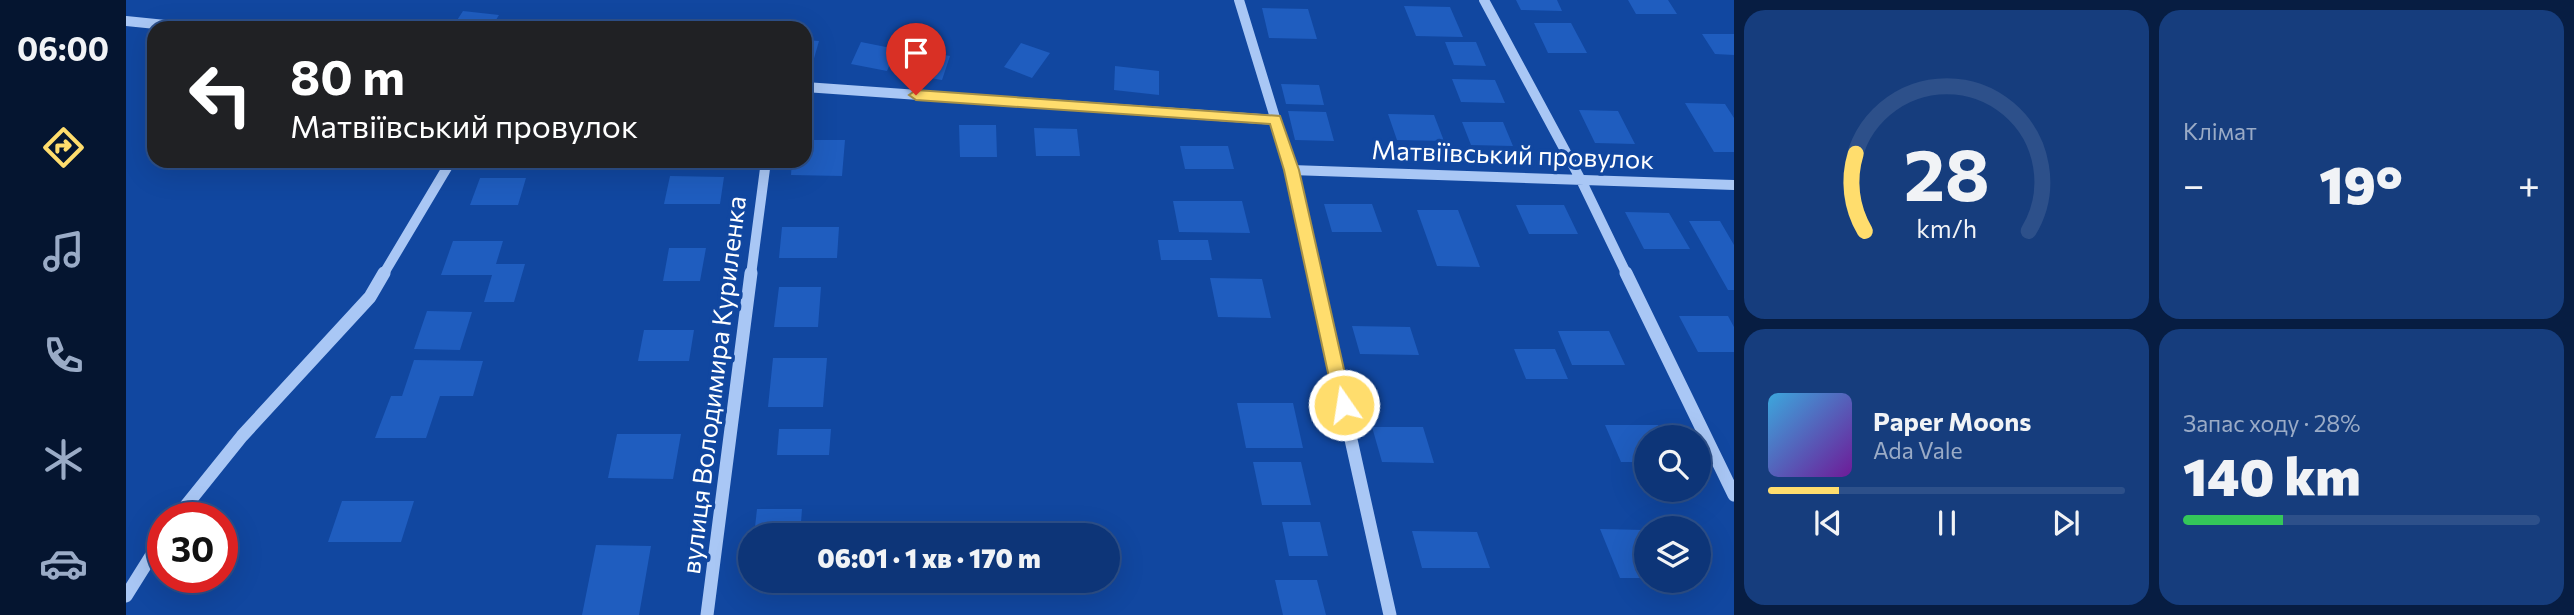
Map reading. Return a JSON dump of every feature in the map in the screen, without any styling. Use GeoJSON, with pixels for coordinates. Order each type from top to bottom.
{"type":"FeatureCollection","features":[{"type":"Feature","properties":{"kind":"street"},"geometry":{"type":"LineString","coordinates":[[1239,0],[1291,170],[1390,615]]}},
{"type":"Feature","properties":{"kind":"street"},"geometry":{"type":"LineString","coordinates":[[1484,0],[1582,181],[1734,495]]}},
{"type":"Feature","properties":{"kind":"street"},"geometry":{"type":"LineString","coordinates":[[126,21],[147,23]]}},
{"type":"Feature","properties":{"kind":"street"},"geometry":{"type":"LineString","coordinates":[[812,87],[1275,120]]}},
{"type":"Feature","properties":{"kind":"street"},"geometry":{"type":"LineString","coordinates":[[189,502],[242,436],[370,297],[447,168]]}},
{"type":"Feature","properties":{"kind":"street","name":"вулиця Володимира Куриленка"},"geometry":{"type":"LineString","coordinates":[[707,615],[765,168]]}},
{"type":"Feature","properties":{"kind":"street","name":"Матвіївський провулок"},"geometry":{"type":"LineString","coordinates":[[1291,170],[1734,185]]}},
{"type":"Feature","properties":{"kind":"street"},"geometry":{"type":"LineString","coordinates":[[126,596],[147,563]]}},
{"type":"Feature","properties":{"kind":"building"},"geometry":{"type":"Polygon","coordinates":[[[1516,0],[1557,0],[1562,11],[1521,10],[1516,0]]]}},
{"type":"Feature","properties":{"kind":"building"},"geometry":{"type":"Polygon","coordinates":[[[1628,0],[1668,0],[1677,14],[1636,14],[1628,0]]]}},
{"type":"Feature","properties":{"kind":"building"},"geometry":{"type":"Polygon","coordinates":[[[1404,6],[1450,7],[1463,37],[1416,36],[1404,6]]]}},
{"type":"Feature","properties":{"kind":"building"},"geometry":{"type":"Polygon","coordinates":[[[1262,8],[1308,9],[1317,39],[1269,38],[1262,8]]]}},
{"type":"Feature","properties":{"kind":"building"},"geometry":{"type":"Polygon","coordinates":[[[463,11],[499,15],[495,21],[457,21],[463,11]]]}},
{"type":"Feature","properties":{"kind":"building"},"geometry":{"type":"Polygon","coordinates":[[[544,19],[576,20],[576,21],[543,21],[544,19]]]}},
{"type":"Feature","properties":{"kind":"building"},"geometry":{"type":"Polygon","coordinates":[[[1534,23],[1571,23],[1587,53],[1548,53],[1534,23]]]}},
{"type":"Feature","properties":{"kind":"building"},"geometry":{"type":"Polygon","coordinates":[[[1702,34],[1734,34],[1734,55],[1715,54],[1702,34]]]}},
{"type":"Feature","properties":{"kind":"building"},"geometry":{"type":"Polygon","coordinates":[[[812,40],[819,41],[813,62],[812,40]]]}},
{"type":"Feature","properties":{"kind":"building"},"geometry":{"type":"Polygon","coordinates":[[[861,42],[896,49],[887,71],[851,64],[861,42]]]}},
{"type":"Feature","properties":{"kind":"building"},"geometry":{"type":"Polygon","coordinates":[[[1445,42],[1476,42],[1486,66],[1454,65],[1445,42]]]}},
{"type":"Feature","properties":{"kind":"building"},"geometry":{"type":"Polygon","coordinates":[[[1021,43],[1050,53],[1032,78],[1004,67],[1021,43]]]}},
{"type":"Feature","properties":{"kind":"building"},"geometry":{"type":"Polygon","coordinates":[[[922,51],[950,56],[942,80],[913,75],[922,51]]]}},
{"type":"Feature","properties":{"kind":"building"},"geometry":{"type":"Polygon","coordinates":[[[1115,66],[1159,71],[1159,95],[1114,90],[1115,66]]]}},
{"type":"Feature","properties":{"kind":"building"},"geometry":{"type":"Polygon","coordinates":[[[1452,79],[1495,80],[1505,103],[1461,102],[1452,79]]]}},
{"type":"Feature","properties":{"kind":"building"},"geometry":{"type":"Polygon","coordinates":[[[1281,84],[1319,85],[1324,105],[1286,104],[1281,84]]]}},
{"type":"Feature","properties":{"kind":"building"},"geometry":{"type":"Polygon","coordinates":[[[1685,103],[1725,104],[1734,118],[1734,152],[1714,152],[1685,103]]]}},
{"type":"Feature","properties":{"kind":"building"},"geometry":{"type":"Polygon","coordinates":[[[1579,110],[1618,111],[1635,144],[1595,143],[1579,110]]]}},
{"type":"Feature","properties":{"kind":"building"},"geometry":{"type":"Polygon","coordinates":[[[1288,111],[1326,112],[1334,141],[1295,140],[1288,111]]]}},
{"type":"Feature","properties":{"kind":"building"},"geometry":{"type":"Polygon","coordinates":[[[1388,114],[1434,115],[1444,141],[1397,140],[1388,114]]]}},
{"type":"Feature","properties":{"kind":"building"},"geometry":{"type":"Polygon","coordinates":[[[1462,122],[1503,122],[1513,146],[1471,145],[1462,122]]]}},
{"type":"Feature","properties":{"kind":"building"},"geometry":{"type":"Polygon","coordinates":[[[959,125],[996,125],[997,157],[960,157],[959,125]]]}},
{"type":"Feature","properties":{"kind":"building"},"geometry":{"type":"Polygon","coordinates":[[[1034,128],[1077,129],[1080,156],[1036,156],[1034,128]]]}},
{"type":"Feature","properties":{"kind":"building"},"geometry":{"type":"Polygon","coordinates":[[[812,140],[845,140],[842,176],[791,175],[792,168],[812,168],[812,140]]]}},
{"type":"Feature","properties":{"kind":"building"},"geometry":{"type":"Polygon","coordinates":[[[1180,146],[1228,146],[1234,169],[1185,169],[1180,146]]]}},
{"type":"Feature","properties":{"kind":"building"},"geometry":{"type":"Polygon","coordinates":[[[670,176],[724,177],[720,204],[664,204],[670,176]]]}},
{"type":"Feature","properties":{"kind":"building"},"geometry":{"type":"Polygon","coordinates":[[[480,178],[526,178],[518,205],[470,205],[480,178]]]}},
{"type":"Feature","properties":{"kind":"building"},"geometry":{"type":"Polygon","coordinates":[[[1173,201],[1242,201],[1250,233],[1179,232],[1173,201]]]}},
{"type":"Feature","properties":{"kind":"building"},"geometry":{"type":"Polygon","coordinates":[[[1324,204],[1372,204],[1382,232],[1332,232],[1324,204]]]}},
{"type":"Feature","properties":{"kind":"building"},"geometry":{"type":"Polygon","coordinates":[[[1516,205],[1564,205],[1578,234],[1529,234],[1516,205]]]}},
{"type":"Feature","properties":{"kind":"building"},"geometry":{"type":"Polygon","coordinates":[[[1417,210],[1458,210],[1480,267],[1437,266],[1417,210]]]}},
{"type":"Feature","properties":{"kind":"building"},"geometry":{"type":"Polygon","coordinates":[[[1625,212],[1669,213],[1690,249],[1644,249],[1625,212]]]}},
{"type":"Feature","properties":{"kind":"building"},"geometry":{"type":"Polygon","coordinates":[[[1689,221],[1720,221],[1734,245],[1734,290],[1728,290],[1689,221]]]}},
{"type":"Feature","properties":{"kind":"building"},"geometry":{"type":"Polygon","coordinates":[[[782,227],[839,227],[837,258],[779,258],[782,227]]]}},
{"type":"Feature","properties":{"kind":"building"},"geometry":{"type":"Polygon","coordinates":[[[1158,240],[1208,240],[1212,260],[1161,260],[1158,240]]]}},
{"type":"Feature","properties":{"kind":"building"},"geometry":{"type":"Polygon","coordinates":[[[453,241],[503,241],[496,264],[525,264],[514,302],[484,302],[492,275],[441,275],[453,241]]]}},
{"type":"Feature","properties":{"kind":"building"},"geometry":{"type":"Polygon","coordinates":[[[669,248],[706,248],[700,281],[663,281],[669,248]]]}},
{"type":"Feature","properties":{"kind":"building"},"geometry":{"type":"Polygon","coordinates":[[[1210,278],[1262,279],[1271,318],[1218,317],[1210,278]]]}},
{"type":"Feature","properties":{"kind":"building"},"geometry":{"type":"Polygon","coordinates":[[[779,287],[821,287],[818,327],[774,327],[779,287]]]}},
{"type":"Feature","properties":{"kind":"building"},"geometry":{"type":"Polygon","coordinates":[[[427,311],[472,312],[460,350],[414,349],[427,311]]]}},
{"type":"Feature","properties":{"kind":"building"},"geometry":{"type":"Polygon","coordinates":[[[1679,316],[1728,316],[1734,327],[1734,352],[1698,352],[1679,316]]]}},
{"type":"Feature","properties":{"kind":"building"},"geometry":{"type":"Polygon","coordinates":[[[1352,326],[1410,327],[1419,355],[1360,354],[1352,326]]]}},
{"type":"Feature","properties":{"kind":"building"},"geometry":{"type":"Polygon","coordinates":[[[644,330],[694,330],[689,361],[638,361],[644,330]]]}},
{"type":"Feature","properties":{"kind":"building"},"geometry":{"type":"Polygon","coordinates":[[[1558,331],[1609,331],[1625,365],[1572,365],[1558,331]]]}},
{"type":"Feature","properties":{"kind":"building"},"geometry":{"type":"Polygon","coordinates":[[[1514,349],[1555,349],[1568,379],[1526,379],[1514,349]]]}},
{"type":"Feature","properties":{"kind":"building"},"geometry":{"type":"Polygon","coordinates":[[[773,358],[827,358],[823,407],[768,407],[773,358]]]}},
{"type":"Feature","properties":{"kind":"building"},"geometry":{"type":"Polygon","coordinates":[[[414,360],[483,361],[473,396],[440,396],[426,438],[375,438],[391,396],[402,396],[414,360]]]}},
{"type":"Feature","properties":{"kind":"building"},"geometry":{"type":"Polygon","coordinates":[[[1237,403],[1293,403],[1303,448],[1246,448],[1237,403]]]}},
{"type":"Feature","properties":{"kind":"building"},"geometry":{"type":"Polygon","coordinates":[[[1605,425],[1634,425],[1634,462],[1621,462],[1605,425]]]}},
{"type":"Feature","properties":{"kind":"building"},"geometry":{"type":"Polygon","coordinates":[[[1372,427],[1423,427],[1434,463],[1382,462],[1372,427]]]}},
{"type":"Feature","properties":{"kind":"building"},"geometry":{"type":"Polygon","coordinates":[[[779,429],[831,429],[829,455],[777,455],[779,429]]]}},
{"type":"Feature","properties":{"kind":"building"},"geometry":{"type":"Polygon","coordinates":[[[617,434],[681,434],[673,479],[608,478],[617,434]]]}},
{"type":"Feature","properties":{"kind":"building"},"geometry":{"type":"Polygon","coordinates":[[[1253,462],[1301,462],[1311,505],[1262,505],[1253,462]]]}},
{"type":"Feature","properties":{"kind":"building"},"geometry":{"type":"Polygon","coordinates":[[[342,501],[414,501],[401,542],[328,542],[342,501]]]}},
{"type":"Feature","properties":{"kind":"building"},"geometry":{"type":"Polygon","coordinates":[[[757,509],[802,509],[801,523],[755,523],[757,509]]]}},
{"type":"Feature","properties":{"kind":"building"},"geometry":{"type":"Polygon","coordinates":[[[1282,522],[1320,522],[1328,556],[1289,556],[1282,522]]]}},
{"type":"Feature","properties":{"kind":"building"},"geometry":{"type":"Polygon","coordinates":[[[1600,529],[1634,530],[1634,578],[1620,578],[1600,529]]]}},
{"type":"Feature","properties":{"kind":"building"},"geometry":{"type":"Polygon","coordinates":[[[1412,531],[1477,532],[1490,568],[1422,568],[1412,531]]]}},
{"type":"Feature","properties":{"kind":"building"},"geometry":{"type":"Polygon","coordinates":[[[596,545],[651,546],[639,615],[582,615],[596,545]]]}},
{"type":"Feature","properties":{"kind":"building"},"geometry":{"type":"Polygon","coordinates":[[[1275,580],[1317,580],[1326,615],[1283,615],[1275,580]]]}},
{"type":"Feature","properties":{"kind":"route"},"geometry":{"type":"LineString","coordinates":[[916,95],[1275,120],[1291,170],[1344,405]]}}]}
